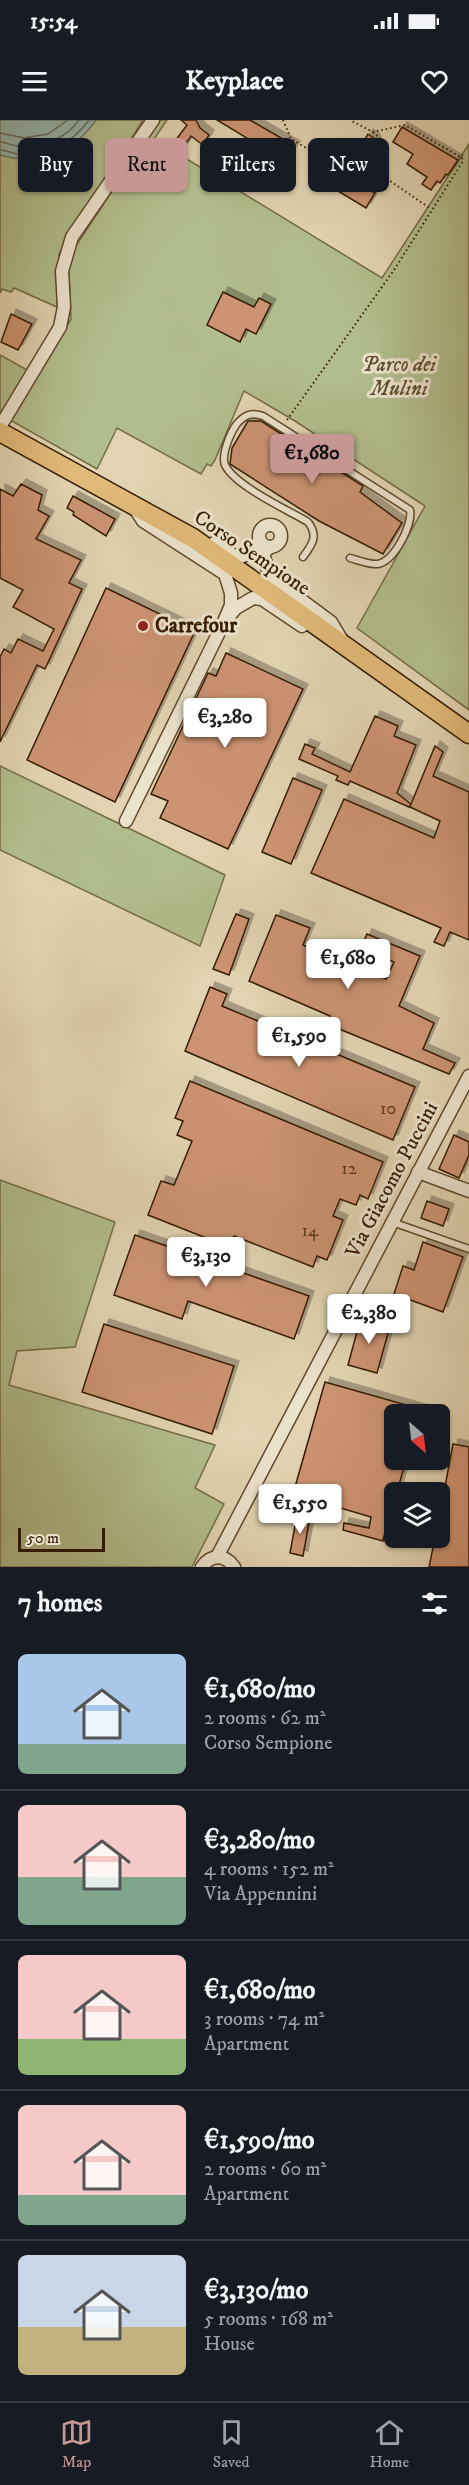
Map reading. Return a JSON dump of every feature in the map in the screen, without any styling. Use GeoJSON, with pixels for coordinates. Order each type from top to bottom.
{"type":"FeatureCollection","features":[{"type":"Feature","properties":{"kind":"main road","name":"Corso Sempione"},"geometry":{"type":"LineString","coordinates":[[0,432],[194,538],[469,734]]}},
{"type":"Feature","properties":{"kind":"street"},"geometry":{"type":"LineString","coordinates":[[0,427],[60,327],[64,307],[62,272],[72,237],[153,120]]}},
{"type":"Feature","properties":{"kind":"street"},"geometry":{"type":"LineString","coordinates":[[126,821],[231,605],[231,593],[225,574],[143,521],[133,505]]}},
{"type":"Feature","properties":{"kind":"street","name":"Corso Sempione"},"geometry":{"type":"LineString","coordinates":[[133,505],[155,507],[238,558],[257,550],[265,543],[263,553],[270,577],[332,622],[343,643]]}},
{"type":"Feature","properties":{"kind":"street"},"geometry":{"type":"LineString","coordinates":[[223,624],[236,608],[253,598],[262,599],[319,637],[343,643]]}},
{"type":"Feature","properties":{"kind":"street","name":"Via Giacomo Puccini"},"geometry":{"type":"LineString","coordinates":[[217,1557],[469,1076]]}},
{"type":"Feature","properties":{"kind":"street"},"geometry":{"type":"LineString","coordinates":[[418,1172],[469,1191]]}},
{"type":"Feature","properties":{"kind":"street"},"geometry":{"type":"LineString","coordinates":[[202,1567],[206,1561],[217,1557],[228,1560],[234,1567]]}},
{"type":"Feature","properties":{"kind":"lane"},"geometry":{"type":"LineString","coordinates":[[303,557],[314,541],[314,530],[308,522],[241,482],[230,472],[224,459],[235,426],[247,415],[254,413],[282,427],[410,510],[409,523],[386,560],[377,564],[350,558]]}},
{"type":"Feature","properties":{"kind":"lane"},"geometry":{"type":"LineString","coordinates":[[392,1222],[469,1249]]}},
{"type":"Feature","properties":{"kind":"path"},"geometry":{"type":"LineString","coordinates":[[283,120],[291,139],[308,149]]}},
{"type":"Feature","properties":{"kind":"path"},"geometry":{"type":"LineString","coordinates":[[350,120],[380,138]]}},
{"type":"Feature","properties":{"kind":"path"},"geometry":{"type":"LineString","coordinates":[[282,427],[394,270],[431,209],[461,166],[462,158],[405,125],[373,132]]}},
{"type":"Feature","properties":{"kind":"path"},"geometry":{"type":"LineString","coordinates":[[389,180],[431,209]]}},
{"type":"Feature","properties":{"kind":"green space"},"geometry":{"type":"Polygon","coordinates":[[[0,120],[143,120],[132,138],[105,138],[105,181],[59,254],[57,307],[14,288],[11,292],[2,289],[0,293],[0,120]]]}},
{"type":"Feature","properties":{"kind":"green space"},"geometry":{"type":"Polygon","coordinates":[[[159,120],[167,120],[155,138],[147,138],[159,120]]]}},
{"type":"Feature","properties":{"kind":"green space","name":"Parco dei Mulini"},"geometry":{"type":"Polygon","coordinates":[[[469,144],[469,710],[357,628],[425,506],[295,421],[244,391],[215,460],[211,466],[207,464],[201,474],[117,428],[97,469],[10,420],[71,319],[68,258],[112,192],[188,192],[188,160],[200,167],[200,192],[241,192],[382,278],[469,144]]]}},
{"type":"Feature","properties":{"kind":"green space"},"geometry":{"type":"Polygon","coordinates":[[[0,355],[29,371],[0,417],[0,355]]]}},
{"type":"Feature","properties":{"kind":"green space"},"geometry":{"type":"Polygon","coordinates":[[[0,766],[225,875],[200,946],[0,850],[0,766]]]}},
{"type":"Feature","properties":{"kind":"green space"},"geometry":{"type":"Polygon","coordinates":[[[0,1180],[115,1222],[75,1347],[17,1351],[9,1385],[215,1445],[195,1488],[224,1504],[192,1567],[0,1567],[0,1180]]]}},
{"type":"Feature","properties":{"kind":"water"},"geometry":{"type":"Polygon","coordinates":[[[0,120],[96,120],[80,138],[18,138],[18,158],[0,155],[0,120]]]}},
{"type":"Feature","properties":{"kind":"building"},"geometry":{"type":"Polygon","coordinates":[[[181,120],[196,120],[200,128],[209,135],[207,138],[200,138],[200,143],[191,136],[188,140],[188,138],[177,138],[187,125],[181,120]]]}},
{"type":"Feature","properties":{"kind":"building"},"geometry":{"type":"Polygon","coordinates":[[[217,120],[250,120],[281,138],[247,138],[217,120]]]}},
{"type":"Feature","properties":{"kind":"building"},"geometry":{"type":"Polygon","coordinates":[[[402,127],[458,160],[448,175],[446,174],[440,183],[437,181],[431,190],[422,184],[427,177],[407,164],[413,154],[393,142],[402,127]]]}},
{"type":"Feature","properties":{"kind":"building"},"geometry":{"type":"Polygon","coordinates":[[[340,192],[373,192],[375,193],[366,208],[340,192]]]}},
{"type":"Feature","properties":{"kind":"building"},"geometry":{"type":"Polygon","coordinates":[[[223,292],[254,307],[259,298],[271,304],[256,334],[246,329],[240,342],[207,325],[223,292]]]}},
{"type":"Feature","properties":{"kind":"building"},"geometry":{"type":"Polygon","coordinates":[[[11,314],[32,324],[18,350],[1,342],[11,314]]]}},
{"type":"Feature","properties":{"kind":"building"},"geometry":{"type":"Polygon","coordinates":[[[248,421],[261,421],[363,486],[360,492],[402,523],[383,554],[319,521],[230,464],[232,448],[248,421]]]}},
{"type":"Feature","properties":{"kind":"building"},"geometry":{"type":"Polygon","coordinates":[[[21,484],[42,495],[38,510],[49,516],[36,539],[81,560],[69,583],[82,589],[45,669],[37,665],[0,742],[0,657],[4,649],[11,653],[18,639],[43,651],[54,629],[13,607],[23,590],[0,578],[0,489],[13,496],[21,484]]]}},
{"type":"Feature","properties":{"kind":"building"},"geometry":{"type":"Polygon","coordinates":[[[73,496],[115,519],[106,536],[73,515],[74,512],[67,508],[73,496]]]}},
{"type":"Feature","properties":{"kind":"building"},"geometry":{"type":"Polygon","coordinates":[[[106,588],[195,631],[115,802],[27,760],[106,588]]]}},
{"type":"Feature","properties":{"kind":"building"},"geometry":{"type":"Polygon","coordinates":[[[226,653],[303,689],[228,849],[160,818],[168,801],[151,794],[208,673],[216,676],[226,653]]]}},
{"type":"Feature","properties":{"kind":"building"},"geometry":{"type":"Polygon","coordinates":[[[375,716],[398,726],[394,736],[416,745],[397,793],[411,804],[409,807],[350,781],[348,785],[336,780],[338,776],[299,759],[305,744],[315,748],[312,754],[350,772],[375,716]]]}},
{"type":"Feature","properties":{"kind":"building"},"geometry":{"type":"Polygon","coordinates":[[[435,746],[443,752],[433,776],[469,792],[469,940],[450,932],[444,946],[434,942],[441,928],[311,873],[344,799],[434,838],[440,821],[410,807],[435,746]]]}},
{"type":"Feature","properties":{"kind":"building"},"geometry":{"type":"Polygon","coordinates":[[[293,778],[322,790],[291,864],[262,852],[293,778]]]}},
{"type":"Feature","properties":{"kind":"building"},"geometry":{"type":"Polygon","coordinates":[[[236,914],[249,919],[229,975],[213,969],[236,914]]]}},
{"type":"Feature","properties":{"kind":"building"},"geometry":{"type":"Polygon","coordinates":[[[276,915],[310,928],[303,945],[386,979],[394,962],[361,947],[367,934],[420,956],[399,1006],[434,1023],[423,1049],[455,1063],[449,1074],[327,1024],[330,1016],[249,981],[276,915]]]}},
{"type":"Feature","properties":{"kind":"building"},"geometry":{"type":"Polygon","coordinates":[[[210,987],[227,994],[222,1006],[415,1087],[393,1140],[185,1051],[210,987]]]}},
{"type":"Feature","properties":{"kind":"building"},"geometry":{"type":"Polygon","coordinates":[[[190,1081],[383,1162],[368,1199],[360,1195],[356,1205],[340,1199],[333,1216],[343,1220],[327,1260],[317,1256],[313,1267],[234,1236],[229,1247],[148,1215],[161,1181],[174,1185],[192,1141],[177,1135],[183,1121],[175,1118],[190,1081]]]}},
{"type":"Feature","properties":{"kind":"building"},"geometry":{"type":"Polygon","coordinates":[[[454,1135],[469,1142],[469,1155],[459,1178],[439,1169],[454,1135]]]}},
{"type":"Feature","properties":{"kind":"building"},"geometry":{"type":"Polygon","coordinates":[[[427,1201],[449,1209],[443,1226],[421,1218],[427,1201]]]}},
{"type":"Feature","properties":{"kind":"building"},"geometry":{"type":"Polygon","coordinates":[[[135,1235],[309,1296],[294,1339],[188,1301],[182,1319],[114,1295],[135,1235]]]}},
{"type":"Feature","properties":{"kind":"building"},"geometry":{"type":"Polygon","coordinates":[[[423,1242],[463,1257],[443,1312],[394,1294],[403,1266],[414,1270],[423,1242]]]}},
{"type":"Feature","properties":{"kind":"building"},"geometry":{"type":"Polygon","coordinates":[[[361,1317],[390,1326],[377,1373],[348,1365],[361,1317]]]}},
{"type":"Feature","properties":{"kind":"building"},"geometry":{"type":"Polygon","coordinates":[[[104,1324],[234,1366],[212,1434],[82,1392],[104,1324]]]}},
{"type":"Feature","properties":{"kind":"building"},"geometry":{"type":"Polygon","coordinates":[[[325,1382],[403,1404],[384,1404],[384,1470],[403,1470],[400,1482],[384,1482],[383,1541],[343,1530],[344,1523],[369,1528],[371,1517],[293,1494],[325,1382]]]}},
{"type":"Feature","properties":{"kind":"building"},"geometry":{"type":"Polygon","coordinates":[[[453,1444],[469,1447],[469,1567],[429,1567],[433,1548],[450,1548],[450,1482],[446,1482],[450,1470],[453,1444]]]}},
{"type":"Feature","properties":{"kind":"building"},"geometry":{"type":"Polygon","coordinates":[[[297,1515],[310,1517],[303,1556],[290,1553],[297,1515]]]}},
{"type":"Feature","properties":{"kind":"place","name":"Carrefour"},"geometry":{"type":"Point","coordinates":[143,626]}}]}
